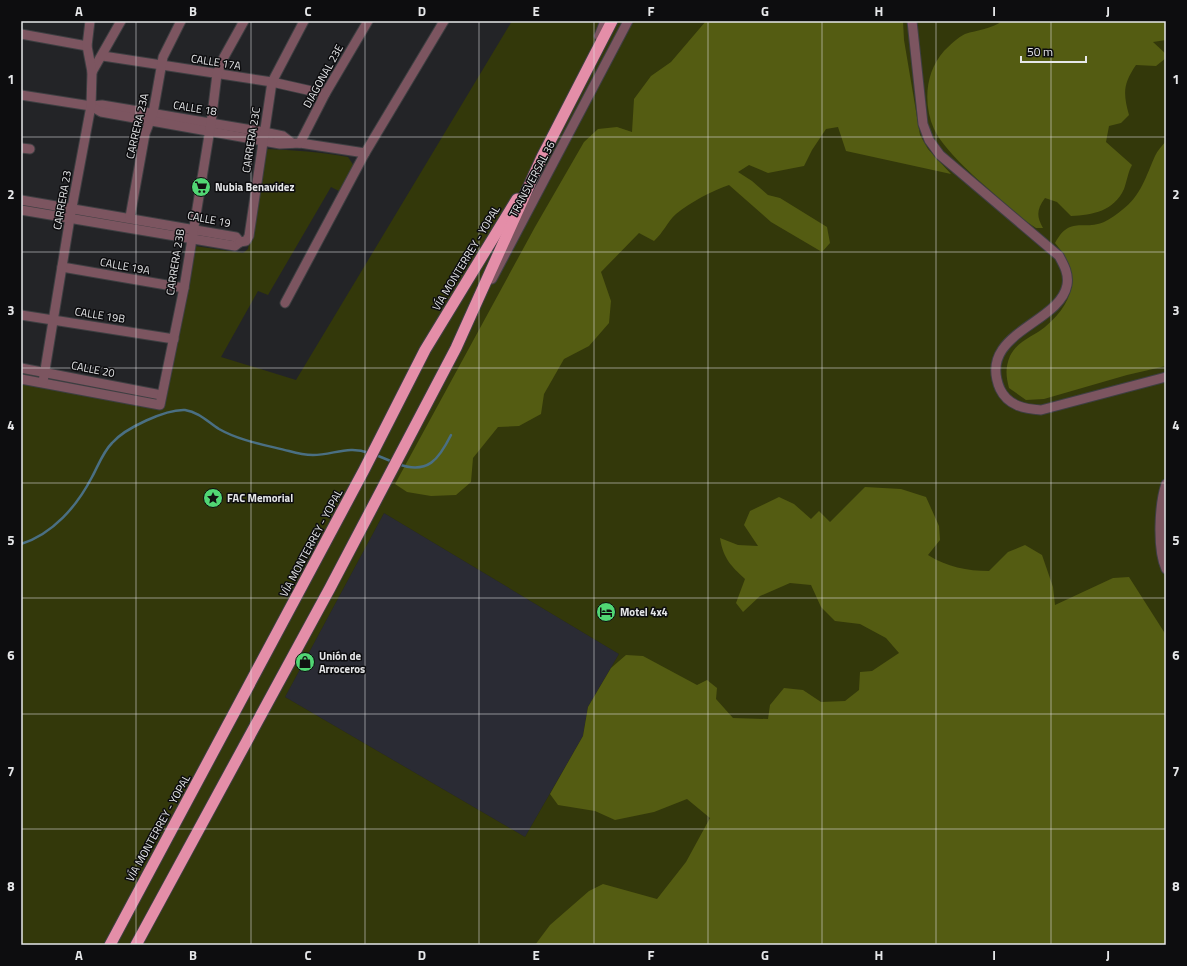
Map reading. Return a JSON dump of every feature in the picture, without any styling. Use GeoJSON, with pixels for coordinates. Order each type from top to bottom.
{"type":"FeatureCollection","features":[{"type":"Feature","properties":{"kind":"highway","name":"VÍA MONTERREY - YOPAL"},"geometry":{"type":"LineString","coordinates":[[136,945],[408,441],[456,348],[542,157],[612,21]]}},
{"type":"Feature","properties":{"kind":"highway","name":"VÍA MONTERREY - YOPAL"},"geometry":{"type":"LineString","coordinates":[[110,945],[364,470],[425,350],[542,157]]}},
{"type":"Feature","properties":{"kind":"street","name":"CARRERA 23"},"geometry":{"type":"LineString","coordinates":[[43,382],[70,218],[91,106],[92,72],[87,46],[90,21]]}},
{"type":"Feature","properties":{"kind":"street"},"geometry":{"type":"LineString","coordinates":[[92,72],[103,56],[121,21]]}},
{"type":"Feature","properties":{"kind":"street","name":"CARRERA 23A"},"geometry":{"type":"LineString","coordinates":[[130,217],[145,134],[152,117],[161,65],[166,50],[181,21]]}},
{"type":"Feature","properties":{"kind":"street","name":"CARRERA 23B"},"geometry":{"type":"LineString","coordinates":[[43,382],[160,405],[184,288],[217,74],[224,57],[244,21]]}},
{"type":"Feature","properties":{"kind":"street","name":"CARRERA 23C"},"geometry":{"type":"LineString","coordinates":[[240,242],[246,241],[249,236],[272,82],[304,21]]}},
{"type":"Feature","properties":{"kind":"street","name":"DIAGONAL 23E"},"geometry":{"type":"LineString","coordinates":[[296,143],[368,21]]}},
{"type":"Feature","properties":{"kind":"street"},"geometry":{"type":"LineString","coordinates":[[285,303],[365,153],[444,21]]}},
{"type":"Feature","properties":{"kind":"street"},"geometry":{"type":"LineString","coordinates":[[577,88],[605,21]]}},
{"type":"Feature","properties":{"kind":"street","name":"TRANSVERSAL 36"},"geometry":{"type":"LineString","coordinates":[[456,348],[628,21]]}},
{"type":"Feature","properties":{"kind":"street"},"geometry":{"type":"LineString","coordinates":[[912,21],[923,124],[931,144],[940,156],[1059,256],[1067,270],[1067,285],[1059,301],[1006,344],[1000,355],[996,366],[995,378],[1002,392],[1022,409],[1041,410],[1166,377]]}},
{"type":"Feature","properties":{"kind":"street"},"geometry":{"type":"LineString","coordinates":[[21,34],[87,46]]}},
{"type":"Feature","properties":{"kind":"street","name":"CALLE 17A"},"geometry":{"type":"LineString","coordinates":[[103,56],[272,82],[325,94]]}},
{"type":"Feature","properties":{"kind":"street","name":"CALLE 18"},"geometry":{"type":"LineString","coordinates":[[21,95],[91,106],[101,112],[152,117],[263,136],[280,144],[296,143],[365,153]]}},
{"type":"Feature","properties":{"kind":"street","name":"CALLE 19"},"geometry":{"type":"LineString","coordinates":[[21,200],[193,228],[236,237],[240,242],[235,246],[191,240],[21,210]]}},
{"type":"Feature","properties":{"kind":"street","name":"CALLE 19A"},"geometry":{"type":"LineString","coordinates":[[62,267],[184,288]]}},
{"type":"Feature","properties":{"kind":"street","name":"CALLE 19B"},"geometry":{"type":"LineString","coordinates":[[21,315],[174,339]]}},
{"type":"Feature","properties":{"kind":"street","name":"CALLE 20"},"geometry":{"type":"LineString","coordinates":[[21,368],[161,395]]}},
{"type":"Feature","properties":{"kind":"street"},"geometry":{"type":"LineString","coordinates":[[21,378],[43,382]]}},
{"type":"Feature","properties":{"kind":"street"},"geometry":{"type":"LineString","coordinates":[[1166,484],[1163,493],[1161,524],[1162,553],[1166,569]]}},
{"type":"Feature","properties":{"kind":"shaded area"},"geometry":{"type":"Polygon","coordinates":[[[384,513],[619,654],[588,707],[583,736],[525,837],[285,697],[384,513]]]}},
{"type":"Feature","properties":{"kind":"green space"},"geometry":{"type":"Polygon","coordinates":[[[512,21],[1166,21],[1166,945],[21,945],[21,373],[163,399],[178,340],[195,246],[243,253],[248,249],[266,149],[348,157],[354,166],[341,192],[331,187],[268,295],[258,291],[221,357],[296,380],[512,21]],[[384,513],[285,697],[525,837],[583,736],[588,707],[619,654],[384,513]]]}},
{"type":"Feature","properties":{"kind":"green space"},"geometry":{"type":"Polygon","coordinates":[[[706,21],[903,21],[904,40],[920,135],[928,149],[951,174],[846,151],[838,127],[826,129],[812,150],[804,166],[768,173],[749,165],[738,172],[752,181],[768,195],[780,198],[827,227],[830,243],[822,252],[771,222],[729,185],[695,201],[676,214],[654,241],[639,233],[601,272],[611,301],[609,323],[589,346],[564,359],[544,394],[541,414],[519,426],[498,427],[473,458],[471,482],[456,495],[431,496],[407,492],[395,484],[535,227],[584,142],[598,129],[617,127],[632,132],[634,99],[651,76],[671,62],[706,21]]]}},
{"type":"Feature","properties":{"kind":"green space"},"geometry":{"type":"Polygon","coordinates":[[[1002,21],[1166,21],[1166,40],[1153,42],[1166,54],[1166,58],[1156,66],[1136,65],[1126,83],[1125,89],[1129,115],[1121,123],[1109,126],[1106,142],[1132,165],[1124,189],[1115,202],[1109,207],[1095,213],[1071,216],[1057,202],[1045,198],[1038,213],[1039,220],[1043,228],[1036,228],[1024,220],[988,189],[962,164],[950,152],[934,129],[930,119],[927,99],[930,78],[938,59],[948,47],[962,35],[989,28],[1002,21]]]}},
{"type":"Feature","properties":{"kind":"green space"},"geometry":{"type":"Polygon","coordinates":[[[1166,141],[1166,366],[1127,375],[1044,399],[1026,400],[1009,388],[1007,364],[1016,347],[1045,327],[1063,308],[1068,298],[1071,287],[1069,266],[1055,243],[1066,229],[1077,225],[1090,225],[1104,222],[1116,215],[1129,204],[1146,178],[1156,154],[1166,141]]]}},
{"type":"Feature","properties":{"kind":"green space"},"geometry":{"type":"Polygon","coordinates":[[[865,487],[901,489],[926,497],[939,526],[940,540],[928,555],[942,563],[965,569],[989,571],[1008,552],[1025,545],[1042,555],[1053,587],[1055,605],[1113,578],[1129,577],[1166,635],[1166,945],[535,945],[550,925],[589,891],[603,884],[657,899],[686,862],[710,818],[687,799],[654,812],[615,820],[595,811],[558,805],[550,794],[583,736],[588,707],[611,668],[626,655],[643,656],[697,685],[707,680],[717,688],[716,699],[733,718],[768,719],[770,705],[784,688],[803,690],[821,702],[845,701],[859,690],[860,672],[872,671],[899,653],[886,638],[860,624],[835,621],[821,607],[811,585],[790,583],[760,596],[743,612],[736,603],[745,579],[728,561],[721,545],[720,538],[738,545],[758,546],[744,525],[750,511],[779,497],[794,504],[811,519],[819,511],[830,522],[865,487]]]}},
{"type":"Feature","properties":{"kind":"waterway"},"geometry":{"type":"LineString","coordinates":[[21,544],[43,533],[63,518],[86,488],[106,451],[118,437],[146,420],[167,413],[185,410],[190,411],[199,415],[219,429],[236,437],[307,455],[320,455],[348,450],[369,453]]}},
{"type":"Feature","properties":{"kind":"waterway"},"geometry":{"type":"LineString","coordinates":[[398,464],[408,467],[417,467],[425,466],[431,463],[437,458],[451,435]]}},
{"type":"Feature","properties":{"kind":"waterway"},"geometry":{"type":"LineString","coordinates":[[376,455],[393,462]]}},
{"type":"Feature","properties":{"kind":"place","name":"Nubia Benavidez"},"geometry":{"type":"Point","coordinates":[201,187]}},
{"type":"Feature","properties":{"kind":"place","name":"FAC Memorial"},"geometry":{"type":"Point","coordinates":[213,498]}},
{"type":"Feature","properties":{"kind":"place","name":"Motel 4x4"},"geometry":{"type":"Point","coordinates":[606,612]}},
{"type":"Feature","properties":{"kind":"place","name":"Unión de Arroceros"},"geometry":{"type":"Point","coordinates":[305,662]}}]}
